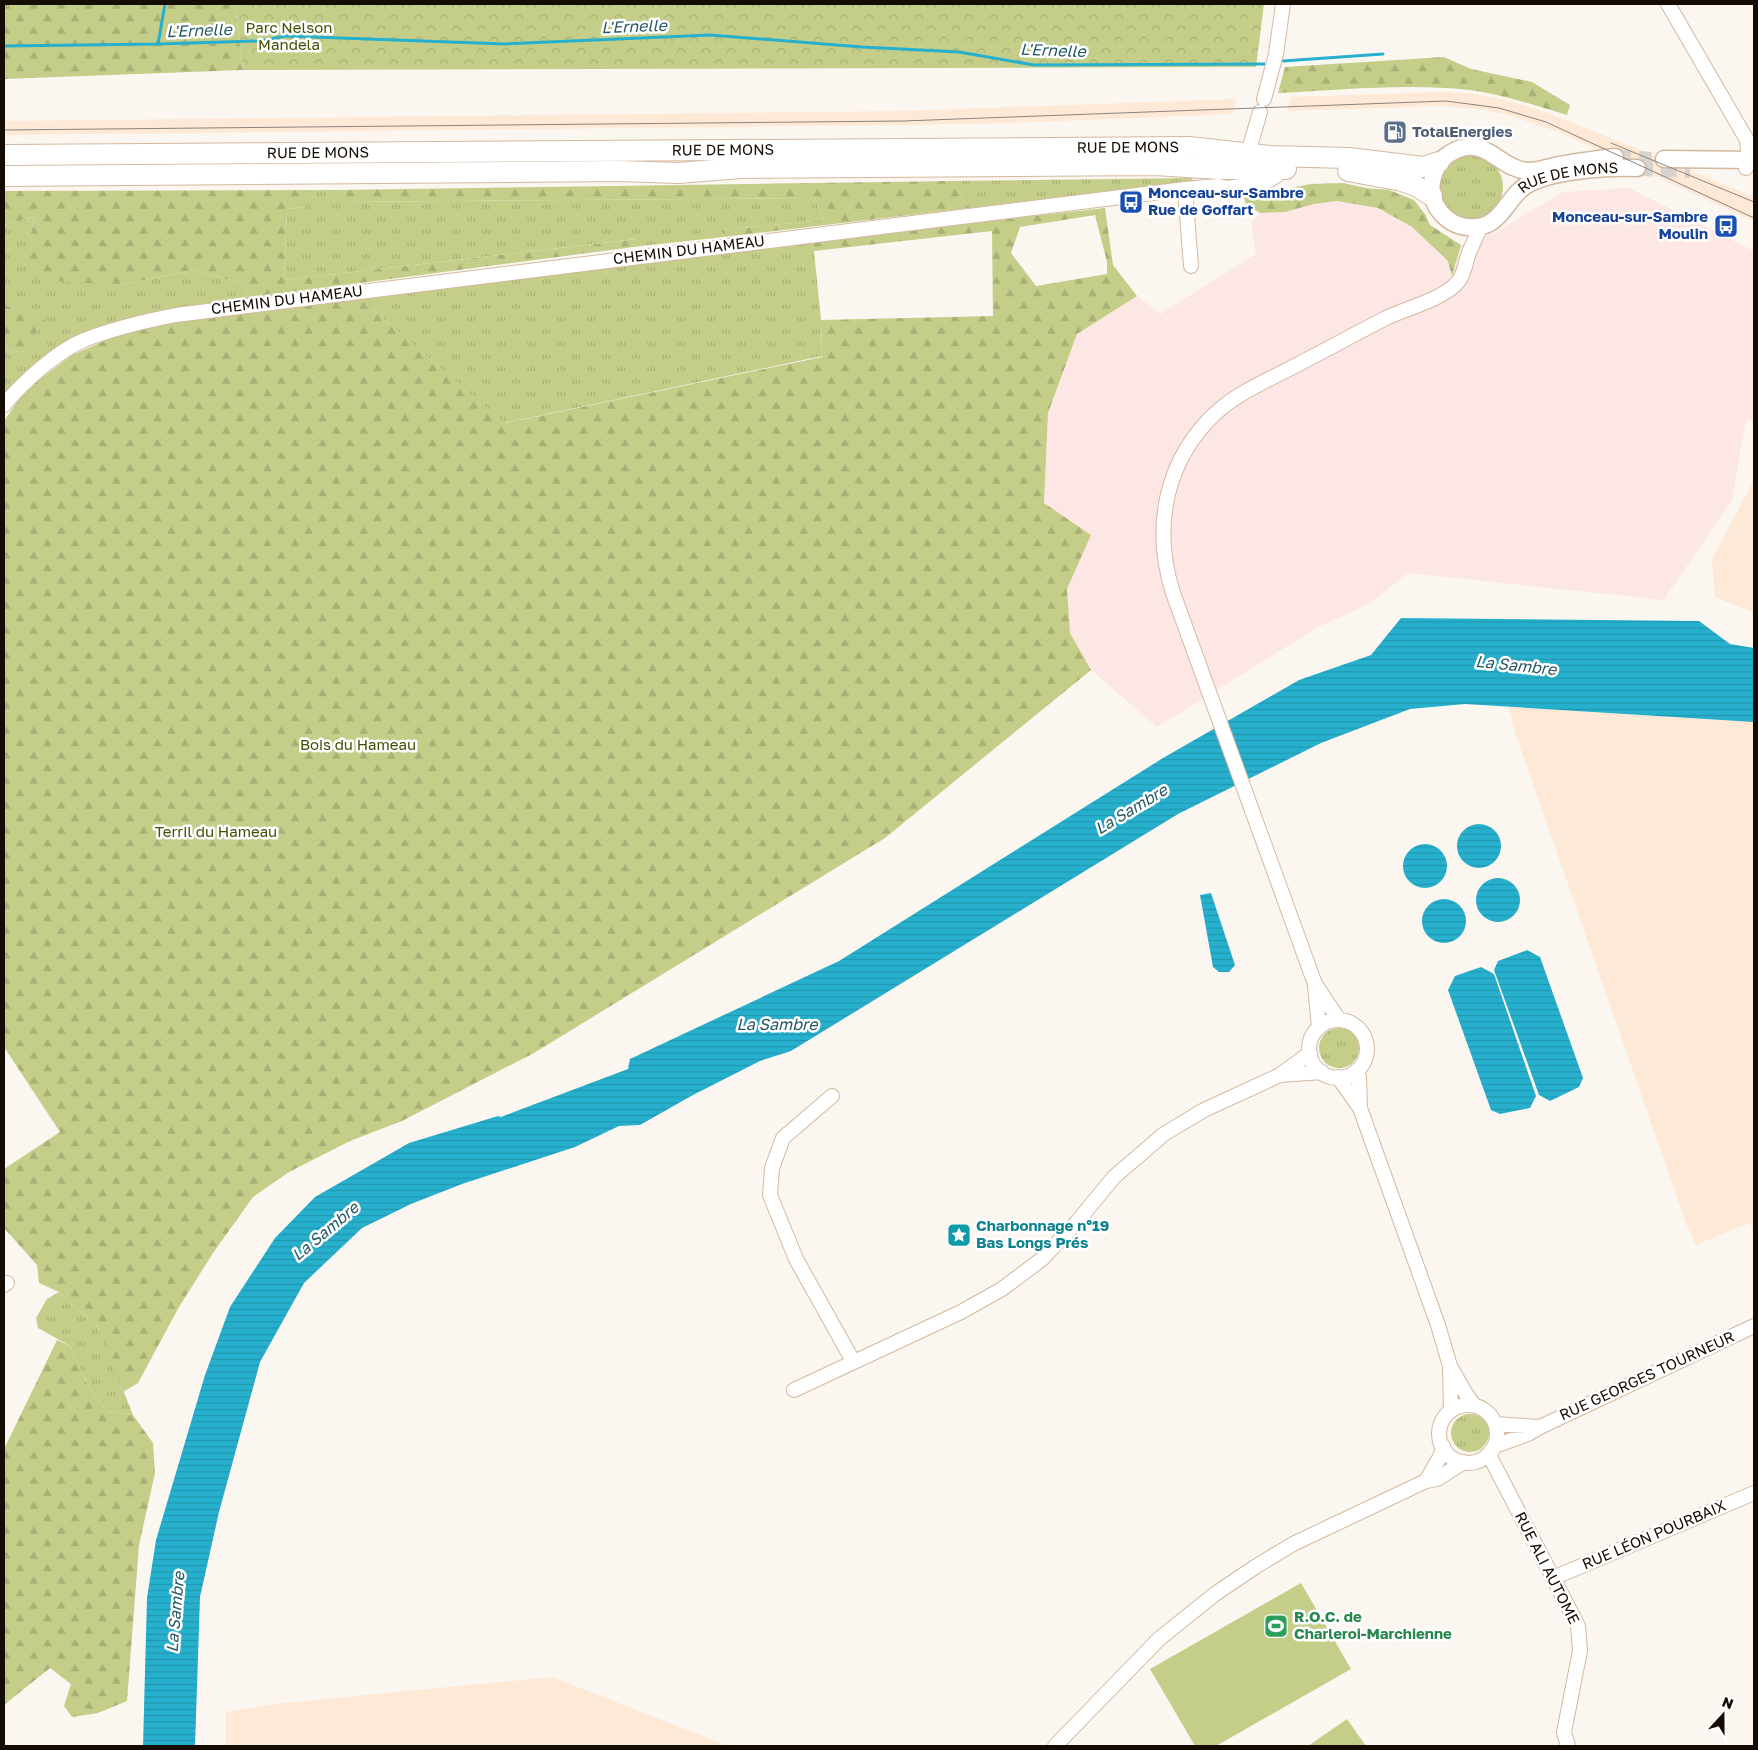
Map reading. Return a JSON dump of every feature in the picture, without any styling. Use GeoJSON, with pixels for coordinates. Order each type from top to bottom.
{"type":"FeatureCollection","features":[{"type":"Feature","properties":{"kind":"highway","name":"RUE DE MONS"},"geometry":{"type":"LineString","coordinates":[[4,155],[1102,146],[1189,147],[1280,168],[1350,172],[1402,181],[1416,186],[1432,196]]}},
{"type":"Feature","properties":{"kind":"highway","name":"RUE DE MONS"},"geometry":{"type":"LineString","coordinates":[[4,176],[609,171],[678,173],[740,168],[1125,165],[1200,178],[1244,161],[1270,156],[1349,158],[1423,167],[1440,162]]}},
{"type":"Feature","properties":{"kind":"main road","name":"RUE DE MONS"},"geometry":{"type":"LineString","coordinates":[[1440,162],[1454,151],[1472,147],[1488,150],[1516,169],[1530,171],[1590,159],[1615,157]]}},
{"type":"Feature","properties":{"kind":"main road","name":"RUE DE MONS"},"geometry":{"type":"LineString","coordinates":[[1500,159],[1507,169],[1511,180],[1508,204]]}},
{"type":"Feature","properties":{"kind":"main road"},"geometry":{"type":"LineString","coordinates":[[1664,160],[1751,163]]}},
{"type":"Feature","properties":{"kind":"main road"},"geometry":{"type":"LineString","coordinates":[[1432,196],[1431,184],[1440,162]]}},
{"type":"Feature","properties":{"kind":"main road"},"geometry":{"type":"LineString","coordinates":[[1690,170],[1734,171],[1751,163]]}},
{"type":"Feature","properties":{"kind":"main road","name":"RUE DE MONS"},"geometry":{"type":"LineString","coordinates":[[1481,226],[1494,221],[1520,190],[1531,183],[1549,177],[1595,169],[1637,168]]}},
{"type":"Feature","properties":{"kind":"main road","name":"RUE DE MONS"},"geometry":{"type":"LineString","coordinates":[[1432,196],[1440,212],[1454,223],[1462,226]]}},
{"type":"Feature","properties":{"kind":"main road"},"geometry":{"type":"LineString","coordinates":[[1462,226],[1481,226]]}},
{"type":"Feature","properties":{"kind":"street"},"geometry":{"type":"LineString","coordinates":[[1218,186],[1244,161],[1276,54],[1283,4]]}},
{"type":"Feature","properties":{"kind":"street"},"geometry":{"type":"LineString","coordinates":[[1668,4],[1747,140],[1751,163]]}},
{"type":"Feature","properties":{"kind":"street","name":"CHEMIN DU HAMEAU"},"geometry":{"type":"LineString","coordinates":[[4,405],[19,388],[42,368],[82,341],[144,321],[176,315],[1185,189],[1200,178],[1228,188],[1266,182],[1276,176],[1280,168]]}},
{"type":"Feature","properties":{"kind":"street"},"geometry":{"type":"LineString","coordinates":[[1185,189],[1191,266]]}},
{"type":"Feature","properties":{"kind":"street"},"geometry":{"type":"LineString","coordinates":[[1462,226],[1469,252]]}},
{"type":"Feature","properties":{"kind":"street"},"geometry":{"type":"LineString","coordinates":[[1339,1020],[1315,984],[1173,593],[1163,549],[1165,508],[1170,485],[1185,452],[1207,422],[1234,399],[1386,318],[1447,292],[1457,284],[1481,226]]}},
{"type":"Feature","properties":{"kind":"street"},"geometry":{"type":"LineString","coordinates":[[1315,984],[1319,1028]]}},
{"type":"Feature","properties":{"kind":"street"},"geometry":{"type":"LineString","coordinates":[[1339,1020],[1355,1025],[1365,1039],[1367,1047],[1363,1064],[1352,1074],[1338,1077],[1322,1072],[1314,1064],[1310,1053],[1311,1039],[1319,1028],[1332,1021],[1339,1020]]}},
{"type":"Feature","properties":{"kind":"street"},"geometry":{"type":"LineString","coordinates":[[794,1390],[961,1312],[1002,1289],[1042,1259],[1066,1234],[1114,1177],[1164,1134],[1204,1110],[1280,1075],[1310,1053]]}},
{"type":"Feature","properties":{"kind":"street"},"geometry":{"type":"LineString","coordinates":[[1357,1070],[1360,1108]]}},
{"type":"Feature","properties":{"kind":"street"},"geometry":{"type":"LineString","coordinates":[[1280,1075],[1322,1072]]}},
{"type":"Feature","properties":{"kind":"street"},"geometry":{"type":"LineString","coordinates":[[1338,1077],[1360,1108],[1438,1325],[1450,1366],[1474,1405]]}},
{"type":"Feature","properties":{"kind":"street"},"geometry":{"type":"LineString","coordinates":[[832,1096],[783,1138],[772,1168],[770,1195],[796,1259],[853,1362]]}},
{"type":"Feature","properties":{"kind":"street","name":"RUE GEORGES TOURNEUR"},"geometry":{"type":"LineString","coordinates":[[1492,1450],[1754,1326]]}},
{"type":"Feature","properties":{"kind":"street"},"geometry":{"type":"LineString","coordinates":[[1450,1366],[1451,1411]]}},
{"type":"Feature","properties":{"kind":"street"},"geometry":{"type":"LineString","coordinates":[[1474,1405],[1486,1410],[1493,1418],[1496,1424],[1497,1437],[1492,1450],[1481,1460],[1471,1463],[1452,1458],[1443,1446],[1440,1426],[1444,1417],[1459,1406],[1474,1405]]}},
{"type":"Feature","properties":{"kind":"street","name":"RUE GEORGES TOURNEUR"},"geometry":{"type":"LineString","coordinates":[[1496,1424],[1540,1427]]}},
{"type":"Feature","properties":{"kind":"street"},"geometry":{"type":"LineString","coordinates":[[1426,1480],[1436,1465],[1443,1446]]}},
{"type":"Feature","properties":{"kind":"street","name":"RUE ALI AUTOME"},"geometry":{"type":"LineString","coordinates":[[1492,1450],[1578,1626],[1580,1651],[1564,1732],[1568,1746]]}},
{"type":"Feature","properties":{"kind":"street"},"geometry":{"type":"LineString","coordinates":[[1054,1746],[1160,1639],[1215,1594],[1293,1544],[1426,1480],[1437,1479],[1464,1462]]}},
{"type":"Feature","properties":{"kind":"street","name":"RUE LÉON POURBAIX"},"geometry":{"type":"LineString","coordinates":[[1553,1578],[1754,1493]]}},
{"type":"Feature","properties":{"kind":"shaded area"},"geometry":{"type":"Polygon","coordinates":[[[1441,92],[1475,94],[1507,100],[1574,123],[1754,197],[1754,205],[1750,212],[1754,214],[1751,220],[1559,132],[1508,115],[1479,109],[1440,106],[1287,111],[1291,97],[1441,92]]]}},
{"type":"Feature","properties":{"kind":"shaded area"},"geometry":{"type":"Polygon","coordinates":[[[1236,99],[1233,114],[1012,123],[4,135],[4,121],[903,111],[1236,99]]]}},
{"type":"Feature","properties":{"kind":"shaded area"},"geometry":{"type":"Polygon","coordinates":[[[1629,188],[1754,251],[1754,421],[1746,420],[1732,500],[1664,600],[1408,573],[1369,604],[1320,626],[1157,727],[1091,670],[1070,633],[1067,589],[1091,535],[1044,503],[1048,413],[1077,334],[1137,296],[1160,314],[1256,254],[1251,223],[1260,213],[1285,212],[1314,204],[1337,201],[1378,208],[1412,227],[1449,261],[1452,275],[1461,245],[1497,232],[1562,192],[1629,188]]]}},
{"type":"Feature","properties":{"kind":"shaded area"},"geometry":{"type":"Polygon","coordinates":[[[1754,480],[1754,613],[1715,597],[1712,559],[1754,480]]]}},
{"type":"Feature","properties":{"kind":"shaded area"},"geometry":{"type":"Polygon","coordinates":[[[1509,707],[1754,722],[1754,1230],[1749,1223],[1696,1245],[1687,1226],[1516,735],[1509,707]]]}},
{"type":"Feature","properties":{"kind":"shaded area"},"geometry":{"type":"Polygon","coordinates":[[[552,1677],[728,1746],[226,1746],[226,1712],[273,1704],[552,1677]]]}},
{"type":"Feature","properties":{"kind":"green space","name":"Parc Nelson Mandela"},"geometry":{"type":"Polygon","coordinates":[[[4,4],[235,4],[243,70],[4,79],[4,4]]]}},
{"type":"Feature","properties":{"kind":"green space","name":"Parc Nelson Mandela"},"geometry":{"type":"Polygon","coordinates":[[[235,4],[1264,4],[1256,67],[243,70],[235,4]]]}},
{"type":"Feature","properties":{"kind":"green space"},"geometry":{"type":"Polygon","coordinates":[[[1444,57],[1471,69],[1532,82],[1570,105],[1567,115],[1494,94],[1446,88],[1374,88],[1278,93],[1285,67],[1444,57]]]}},
{"type":"Feature","properties":{"kind":"green space"},"geometry":{"type":"Polygon","coordinates":[[[1471,155],[1489,161],[1497,169],[1503,187],[1497,205],[1489,213],[1471,219],[1453,213],[1445,205],[1439,187],[1445,169],[1453,161],[1471,155]]]}},
{"type":"Feature","properties":{"kind":"green space"},"geometry":{"type":"Polygon","coordinates":[[[1192,178],[1193,182],[969,208],[951,181],[1192,178]]]}},
{"type":"Feature","properties":{"kind":"green space"},"geometry":{"type":"Polygon","coordinates":[[[951,181],[969,208],[724,237],[722,230],[824,220],[815,198],[337,202],[337,190],[951,181]]]}},
{"type":"Feature","properties":{"kind":"green space"},"geometry":{"type":"Polygon","coordinates":[[[1343,183],[1389,190],[1414,200],[1425,214],[1430,225],[1461,245],[1452,276],[1448,261],[1412,227],[1378,208],[1337,201],[1314,204],[1285,212],[1260,213],[1246,205],[1244,197],[1311,184],[1343,183]]]}},
{"type":"Feature","properties":{"kind":"green space"},"geometry":{"type":"Polygon","coordinates":[[[317,190],[337,190],[337,202],[815,198],[824,220],[723,230],[724,237],[641,246],[636,239],[284,280],[287,209],[306,207],[317,190]]]}},
{"type":"Feature","properties":{"kind":"green space"},"geometry":{"type":"Polygon","coordinates":[[[317,190],[306,207],[287,209],[284,280],[637,239],[641,246],[247,298],[245,284],[193,270],[121,285],[50,281],[29,264],[30,236],[35,216],[4,225],[4,191],[317,190]]]}},
{"type":"Feature","properties":{"kind":"green space","name":"Bois du Hameau"},"geometry":{"type":"Polygon","coordinates":[[[1105,208],[1113,265],[1137,296],[1077,334],[1048,413],[1044,503],[1091,535],[1067,589],[1070,633],[1091,670],[885,838],[534,1053],[402,1121],[350,1141],[289,1172],[253,1197],[213,1253],[179,1307],[138,1383],[123,1392],[97,1325],[59,1292],[39,1283],[37,1265],[4,1228],[4,1169],[60,1132],[4,1047],[4,421],[19,399],[35,383],[72,355],[127,331],[164,323],[359,298],[505,423],[822,357],[821,320],[993,316],[992,231],[814,251],[813,241],[1105,208]],[[1095,215],[1020,227],[1011,253],[1036,286],[1107,274],[1107,262],[1095,215]]]}},
{"type":"Feature","properties":{"kind":"green space"},"geometry":{"type":"Polygon","coordinates":[[[35,216],[30,236],[121,285],[193,270],[245,284],[247,298],[172,309],[114,323],[4,397],[4,350],[20,352],[13,305],[4,306],[4,225],[35,216]]]}},
{"type":"Feature","properties":{"kind":"green space"},"geometry":{"type":"Polygon","coordinates":[[[813,241],[821,320],[822,356],[504,423],[359,298],[813,241]]]}},
{"type":"Feature","properties":{"kind":"green space"},"geometry":{"type":"Polygon","coordinates":[[[13,305],[46,320],[20,352],[4,350],[4,306],[13,305]]]}},
{"type":"Feature","properties":{"kind":"green space"},"geometry":{"type":"Polygon","coordinates":[[[1339,1028],[1353,1034],[1359,1048],[1353,1062],[1339,1068],[1325,1062],[1319,1048],[1325,1034],[1339,1028]]]}},
{"type":"Feature","properties":{"kind":"green space"},"geometry":{"type":"Polygon","coordinates":[[[59,1292],[97,1325],[133,1415],[106,1411],[86,1382],[70,1346],[38,1328],[36,1318],[47,1299],[59,1292]]]}},
{"type":"Feature","properties":{"kind":"green space"},"geometry":{"type":"Polygon","coordinates":[[[57,1340],[70,1346],[86,1382],[106,1411],[133,1415],[153,1443],[155,1473],[139,1545],[127,1701],[98,1713],[72,1717],[64,1706],[71,1684],[50,1668],[4,1705],[4,1449],[57,1340]]]}},
{"type":"Feature","properties":{"kind":"green space"},"geometry":{"type":"Polygon","coordinates":[[[1470,1414],[1484,1419],[1489,1433],[1484,1447],[1470,1452],[1456,1447],[1451,1433],[1456,1419],[1470,1414]]]}},
{"type":"Feature","properties":{"kind":"green space","name":"R.O.C. de Charleroi-Marchienne"},"geometry":{"type":"Polygon","coordinates":[[[1301,1583],[1351,1669],[1216,1746],[1195,1746],[1150,1669],[1301,1583]]]}},
{"type":"Feature","properties":{"kind":"green space"},"geometry":{"type":"Polygon","coordinates":[[[1347,1719],[1366,1746],[1308,1746],[1347,1719]]]}},
{"type":"Feature","properties":{"kind":"water","name":"La Sambre"},"geometry":{"type":"Polygon","coordinates":[[[1401,618],[1699,621],[1730,644],[1754,648],[1754,722],[1465,704],[1410,709],[1321,743],[1178,814],[791,1051],[760,1061],[693,1095],[640,1125],[619,1126],[575,1147],[462,1184],[411,1204],[362,1228],[304,1283],[260,1362],[219,1512],[200,1597],[195,1746],[143,1746],[147,1598],[156,1540],[205,1375],[230,1307],[275,1238],[315,1197],[409,1143],[498,1116],[501,1117],[628,1069],[630,1059],[839,961],[1163,758],[1299,680],[1371,655],[1401,618]]]}},
{"type":"Feature","properties":{"kind":"water"},"geometry":{"type":"Polygon","coordinates":[[[1475,824],[1483,824],[1495,830],[1501,846],[1495,862],[1483,868],[1475,868],[1463,862],[1457,850],[1457,842],[1463,830],[1475,824]]]}},
{"type":"Feature","properties":{"kind":"water"},"geometry":{"type":"Polygon","coordinates":[[[1421,844],[1429,844],[1441,850],[1447,866],[1441,882],[1429,888],[1421,888],[1409,882],[1403,870],[1403,862],[1409,850],[1421,844]]]}},
{"type":"Feature","properties":{"kind":"water"},"geometry":{"type":"Polygon","coordinates":[[[1494,878],[1502,878],[1514,884],[1520,900],[1514,916],[1502,922],[1494,922],[1482,916],[1476,904],[1476,896],[1482,884],[1494,878]]]}},
{"type":"Feature","properties":{"kind":"water"},"geometry":{"type":"Polygon","coordinates":[[[1211,893],[1235,965],[1229,972],[1219,972],[1213,967],[1200,895],[1211,893]]]}},
{"type":"Feature","properties":{"kind":"water"},"geometry":{"type":"Polygon","coordinates":[[[1440,899],[1448,899],[1460,905],[1466,921],[1460,937],[1448,943],[1440,943],[1428,937],[1422,925],[1422,917],[1428,905],[1440,899]]]}},
{"type":"Feature","properties":{"kind":"water"},"geometry":{"type":"Polygon","coordinates":[[[1527,950],[1540,957],[1583,1078],[1579,1087],[1550,1101],[1539,1095],[1494,970],[1498,961],[1527,950]]]}},
{"type":"Feature","properties":{"kind":"water"},"geometry":{"type":"Polygon","coordinates":[[[1481,967],[1494,974],[1536,1096],[1530,1108],[1500,1114],[1491,1110],[1448,990],[1455,976],[1481,967]]]}},
{"type":"Feature","properties":{"kind":"waterway"},"geometry":{"type":"LineString","coordinates":[[158,44],[165,4]]}},
{"type":"Feature","properties":{"kind":"waterway","name":"L'Ernelle"},"geometry":{"type":"LineString","coordinates":[[4,46],[259,41],[286,36],[505,44],[710,35],[862,47],[959,52],[1034,65],[1264,64]]}},
{"type":"Feature","properties":{"kind":"waterway","name":"L'Ernelle"},"geometry":{"type":"LineString","coordinates":[[1283,61],[1383,54]]}},
{"type":"Feature","properties":{"kind":"tunnel"},"geometry":{"type":"LineString","coordinates":[[1615,157],[1651,160]]}},
{"type":"Feature","properties":{"kind":"tunnel"},"geometry":{"type":"LineString","coordinates":[[1637,168],[1690,170]]}},
{"type":"Feature","properties":{"kind":"tram line"},"geometry":{"type":"LineString","coordinates":[[4,130],[903,121],[1446,101],[1499,108],[1546,122],[1754,218]]}},
{"type":"Feature","properties":{"kind":"tram line"},"geometry":{"type":"LineString","coordinates":[[1611,143],[1754,202]]}},
{"type":"Feature","properties":{"kind":"place","name":"TotalEnergies"},"geometry":{"type":"Point","coordinates":[1395,132]}},
{"type":"Feature","properties":{"kind":"place","name":"Monceau-sur-Sambre Rue de Goffart"},"geometry":{"type":"Point","coordinates":[1131,202]}},
{"type":"Feature","properties":{"kind":"place","name":"Monceau-sur-Sambre Moulin"},"geometry":{"type":"Point","coordinates":[1726,226]}},
{"type":"Feature","properties":{"kind":"place","name":"Charbonnage n°19 Bas Longs Prés"},"geometry":{"type":"Point","coordinates":[959,1235]}},
{"type":"Feature","properties":{"kind":"place","name":"R.O.C. de Charleroi-Marchienne"},"geometry":{"type":"Point","coordinates":[1276,1626]}},
{"type":"Feature","properties":{"kind":"park label","name":"Terril du Hameau"},"geometry":{"type":"Point","coordinates":[216,832]}}]}
